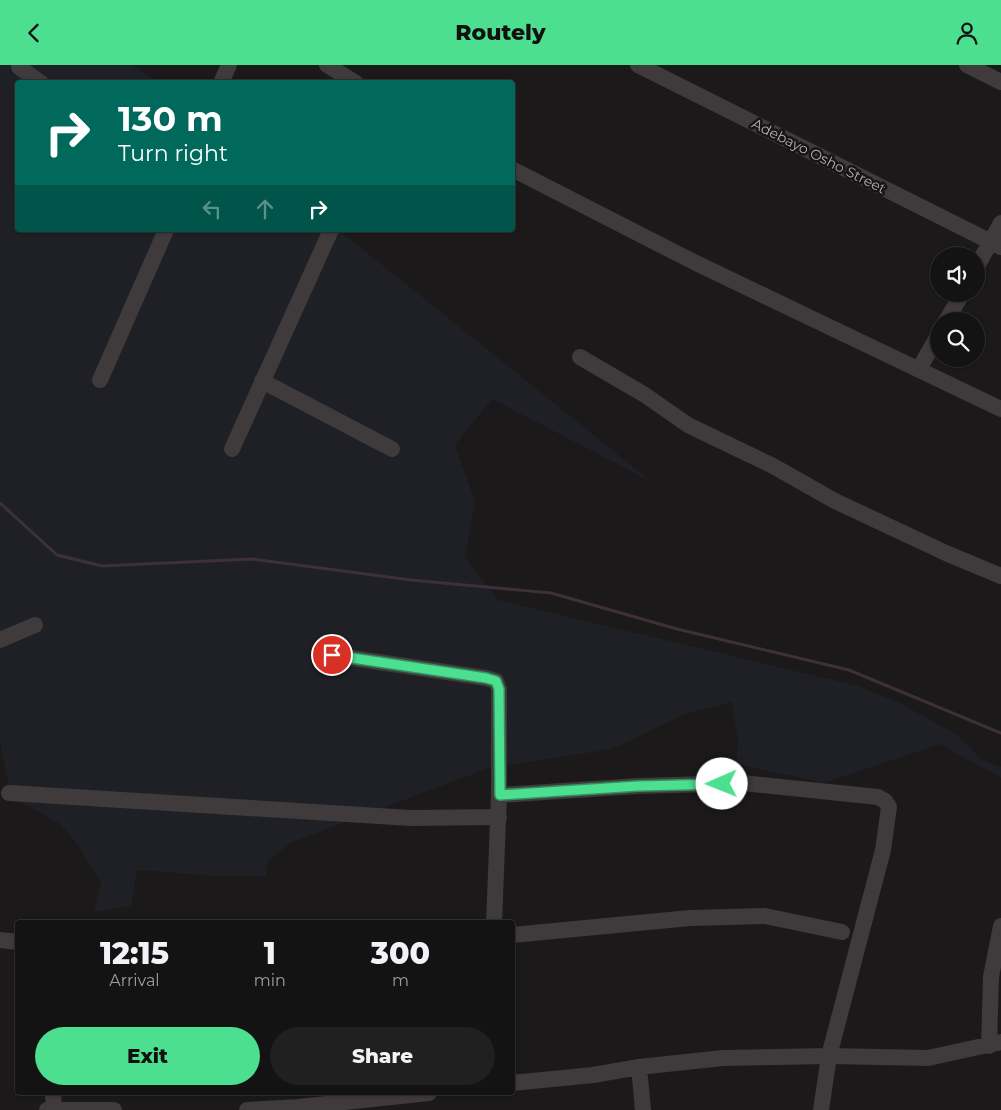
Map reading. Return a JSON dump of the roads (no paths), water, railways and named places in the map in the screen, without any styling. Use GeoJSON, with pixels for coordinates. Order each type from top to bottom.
{"type":"FeatureCollection","features":[{"type":"Feature","properties":{"kind":"street"},"geometry":{"type":"LineString","coordinates":[[222,80],[229,65]]}},
{"type":"Feature","properties":{"kind":"street"},"geometry":{"type":"LineString","coordinates":[[327,65],[351,80]]}},
{"type":"Feature","properties":{"kind":"street","name":"Adebayo Osho Street"},"geometry":{"type":"LineString","coordinates":[[638,65],[996,245]]}},
{"type":"Feature","properties":{"kind":"street"},"geometry":{"type":"LineString","coordinates":[[967,65],[1001,82]]}},
{"type":"Feature","properties":{"kind":"street"},"geometry":{"type":"LineString","coordinates":[[19,67],[37,80]]}},
{"type":"Feature","properties":{"kind":"street"},"geometry":{"type":"LineString","coordinates":[[515,171],[696,263],[1001,409]]}},
{"type":"Feature","properties":{"kind":"street"},"geometry":{"type":"LineString","coordinates":[[985,258],[996,245],[1001,223]]}},
{"type":"Feature","properties":{"kind":"street"},"geometry":{"type":"LineString","coordinates":[[100,379],[165,232]]}},
{"type":"Feature","properties":{"kind":"street"},"geometry":{"type":"LineString","coordinates":[[232,449],[330,232]]}},
{"type":"Feature","properties":{"kind":"street"},"geometry":{"type":"LineString","coordinates":[[919,369],[930,350]]}},
{"type":"Feature","properties":{"kind":"street"},"geometry":{"type":"LineString","coordinates":[[580,357],[645,395],[688,425],[773,466],[835,501],[948,554],[1001,576]]}},
{"type":"Feature","properties":{"kind":"street"},"geometry":{"type":"LineString","coordinates":[[262,381],[392,449]]}},
{"type":"Feature","properties":{"kind":"street"},"geometry":{"type":"LineString","coordinates":[[0,640],[35,625]]}},
{"type":"Feature","properties":{"kind":"street"},"geometry":{"type":"LineString","coordinates":[[332,655],[496,681],[499,689],[500,795],[494,920]]}},
{"type":"Feature","properties":{"kind":"street"},"geometry":{"type":"LineString","coordinates":[[500,795],[638,786],[743,783],[878,797],[885,801],[889,807],[883,849],[829,1056],[821,1110]]}},
{"type":"Feature","properties":{"kind":"street"},"geometry":{"type":"LineString","coordinates":[[9,793],[412,817],[499,817]]}},
{"type":"Feature","properties":{"kind":"street"},"geometry":{"type":"LineString","coordinates":[[515,935],[690,918],[765,916],[842,932]]}},
{"type":"Feature","properties":{"kind":"street"},"geometry":{"type":"LineString","coordinates":[[515,1083],[593,1075],[639,1067],[723,1059],[829,1056],[928,1058],[995,1044],[991,977],[1001,926]]}},
{"type":"Feature","properties":{"kind":"street"},"geometry":{"type":"LineString","coordinates":[[0,940],[15,942]]}},
{"type":"Feature","properties":{"kind":"street"},"geometry":{"type":"LineString","coordinates":[[639,1067],[643,1110]]}},
{"type":"Feature","properties":{"kind":"street"},"geometry":{"type":"LineString","coordinates":[[53,1095],[50,1110],[114,1110]]}},
{"type":"Feature","properties":{"kind":"street"},"geometry":{"type":"LineString","coordinates":[[247,1110],[298,1107],[410,1095]]}},
{"type":"Feature","properties":{"kind":"waterway"},"geometry":{"type":"LineString","coordinates":[[0,503],[57,555],[102,566],[252,559],[411,580],[551,593],[677,629],[849,670],[1001,733]]}}]}
